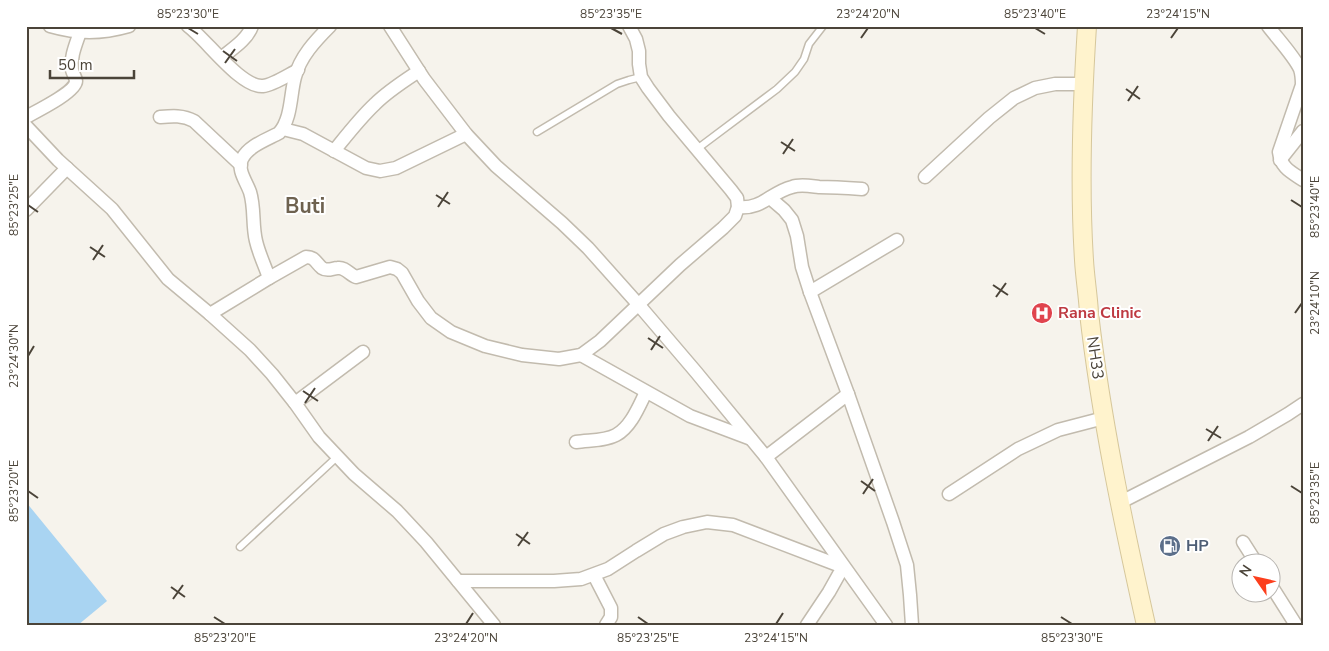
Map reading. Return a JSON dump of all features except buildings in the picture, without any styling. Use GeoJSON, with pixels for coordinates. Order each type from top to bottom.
{"type":"FeatureCollection","features":[{"type":"Feature","properties":{"kind":"main road","name":"NH33"},"geometry":{"type":"LineString","coordinates":[[1085,29],[1081,156],[1084,261],[1096,368],[1104,418],[1119,503],[1146,625]]}},
{"type":"Feature","properties":{"kind":"street"},"geometry":{"type":"LineString","coordinates":[[50,26],[66,31],[80,32],[112,31],[129,26]]}},
{"type":"Feature","properties":{"kind":"street"},"geometry":{"type":"LineString","coordinates":[[188,26],[197,32],[231,70],[252,84],[264,86],[298,70]]}},
{"type":"Feature","properties":{"kind":"street"},"geometry":{"type":"LineString","coordinates":[[221,58],[246,38],[252,26]]}},
{"type":"Feature","properties":{"kind":"street"},"geometry":{"type":"LineString","coordinates":[[240,165],[244,155],[251,149],[283,129],[287,120],[298,70],[305,55],[330,26]]}},
{"type":"Feature","properties":{"kind":"street"},"geometry":{"type":"LineString","coordinates":[[390,26],[419,70],[466,134],[496,166],[588,248],[638,304],[766,457],[886,625]]}},
{"type":"Feature","properties":{"kind":"street"},"geometry":{"type":"LineString","coordinates":[[210,314],[306,257],[314,259],[324,269],[328,270],[337,267],[356,277],[390,267],[397,269],[402,273],[418,301],[431,318],[451,332],[485,346],[522,355],[559,359],[581,355],[600,341],[722,228],[734,216],[738,208],[737,198],[658,102],[641,77],[639,50],[629,26]]}},
{"type":"Feature","properties":{"kind":"street"},"geometry":{"type":"LineString","coordinates":[[1268,26],[1300,68],[1302,76],[1302,85],[1279,152],[1280,160],[1286,168],[1303,180]]}},
{"type":"Feature","properties":{"kind":"street"},"geometry":{"type":"LineString","coordinates":[[26,117],[61,97],[75,85],[72,57],[80,32]]}},
{"type":"Feature","properties":{"kind":"street"},"geometry":{"type":"LineString","coordinates":[[334,152],[375,104],[419,70]]}},
{"type":"Feature","properties":{"kind":"street"},"geometry":{"type":"LineString","coordinates":[[925,177],[1014,98],[1035,88],[1055,84],[1083,84]]}},
{"type":"Feature","properties":{"kind":"street"},"geometry":{"type":"LineString","coordinates":[[160,117],[185,117],[194,121],[240,165],[253,204],[256,241],[269,278]]}},
{"type":"Feature","properties":{"kind":"street"},"geometry":{"type":"LineString","coordinates":[[26,126],[112,210],[168,279],[250,350],[295,402],[319,437],[354,474],[397,511],[426,542],[494,625]]}},
{"type":"Feature","properties":{"kind":"street"},"geometry":{"type":"LineString","coordinates":[[283,129],[303,134],[366,168],[380,171],[396,168],[466,134]]}},
{"type":"Feature","properties":{"kind":"street"},"geometry":{"type":"LineString","coordinates":[[1280,160],[1303,132]]}},
{"type":"Feature","properties":{"kind":"street"},"geometry":{"type":"LineString","coordinates":[[26,210],[67,168]]}},
{"type":"Feature","properties":{"kind":"street"},"geometry":{"type":"LineString","coordinates":[[738,208],[755,206],[782,190],[794,186],[862,189]]}},
{"type":"Feature","properties":{"kind":"street"},"geometry":{"type":"LineString","coordinates":[[770,198],[792,220],[797,236],[802,267],[810,292],[848,394],[907,565],[912,625]]}},
{"type":"Feature","properties":{"kind":"street"},"geometry":{"type":"LineString","coordinates":[[810,292],[897,240]]}},
{"type":"Feature","properties":{"kind":"street"},"geometry":{"type":"LineString","coordinates":[[295,402],[363,352]]}},
{"type":"Feature","properties":{"kind":"street"},"geometry":{"type":"LineString","coordinates":[[581,355],[690,416],[751,439]]}},
{"type":"Feature","properties":{"kind":"street"},"geometry":{"type":"LineString","coordinates":[[576,442],[605,439],[617,435],[626,427],[635,414],[646,392]]}},
{"type":"Feature","properties":{"kind":"street"},"geometry":{"type":"LineString","coordinates":[[766,457],[848,394]]}},
{"type":"Feature","properties":{"kind":"street"},"geometry":{"type":"LineString","coordinates":[[1119,503],[1249,438],[1303,404]]}},
{"type":"Feature","properties":{"kind":"street"},"geometry":{"type":"LineString","coordinates":[[949,494],[1018,449],[1058,430],[1104,418]]}},
{"type":"Feature","properties":{"kind":"street"},"geometry":{"type":"LineString","coordinates":[[458,581],[581,580],[608,569],[664,534],[683,527],[707,522],[733,525],[843,566]]}},
{"type":"Feature","properties":{"kind":"street"},"geometry":{"type":"LineString","coordinates":[[1243,542],[1251,554]]}},
{"type":"Feature","properties":{"kind":"street"},"geometry":{"type":"LineString","coordinates":[[807,625],[829,592],[843,566]]}},
{"type":"Feature","properties":{"kind":"street"},"geometry":{"type":"LineString","coordinates":[[594,575],[611,608],[611,617],[606,625]]}},
{"type":"Feature","properties":{"kind":"street"},"geometry":{"type":"LineString","coordinates":[[1282,603],[1296,625]]}},
{"type":"Feature","properties":{"kind":"lane"},"geometry":{"type":"LineString","coordinates":[[697,149],[777,89],[795,72],[804,59],[809,44],[823,26]]}},
{"type":"Feature","properties":{"kind":"lane"},"geometry":{"type":"LineString","coordinates":[[537,132],[617,84],[641,77]]}},
{"type":"Feature","properties":{"kind":"lane"},"geometry":{"type":"LineString","coordinates":[[240,547],[337,457]]}},
{"type":"Feature","properties":{"kind":"water"},"geometry":{"type":"Polygon","coordinates":[[[26,502],[107,601],[78,625],[26,625],[26,502]]]}},
{"type":"Feature","properties":{"kind":"place","name":"Rana Clinic"},"geometry":{"type":"Point","coordinates":[1042,313]}},
{"type":"Feature","properties":{"kind":"place","name":"HP"},"geometry":{"type":"Point","coordinates":[1170,546]}},
{"type":"Feature","properties":{"kind":"district","name":"Buti"},"geometry":{"type":"Point","coordinates":[305,206]}}]}
